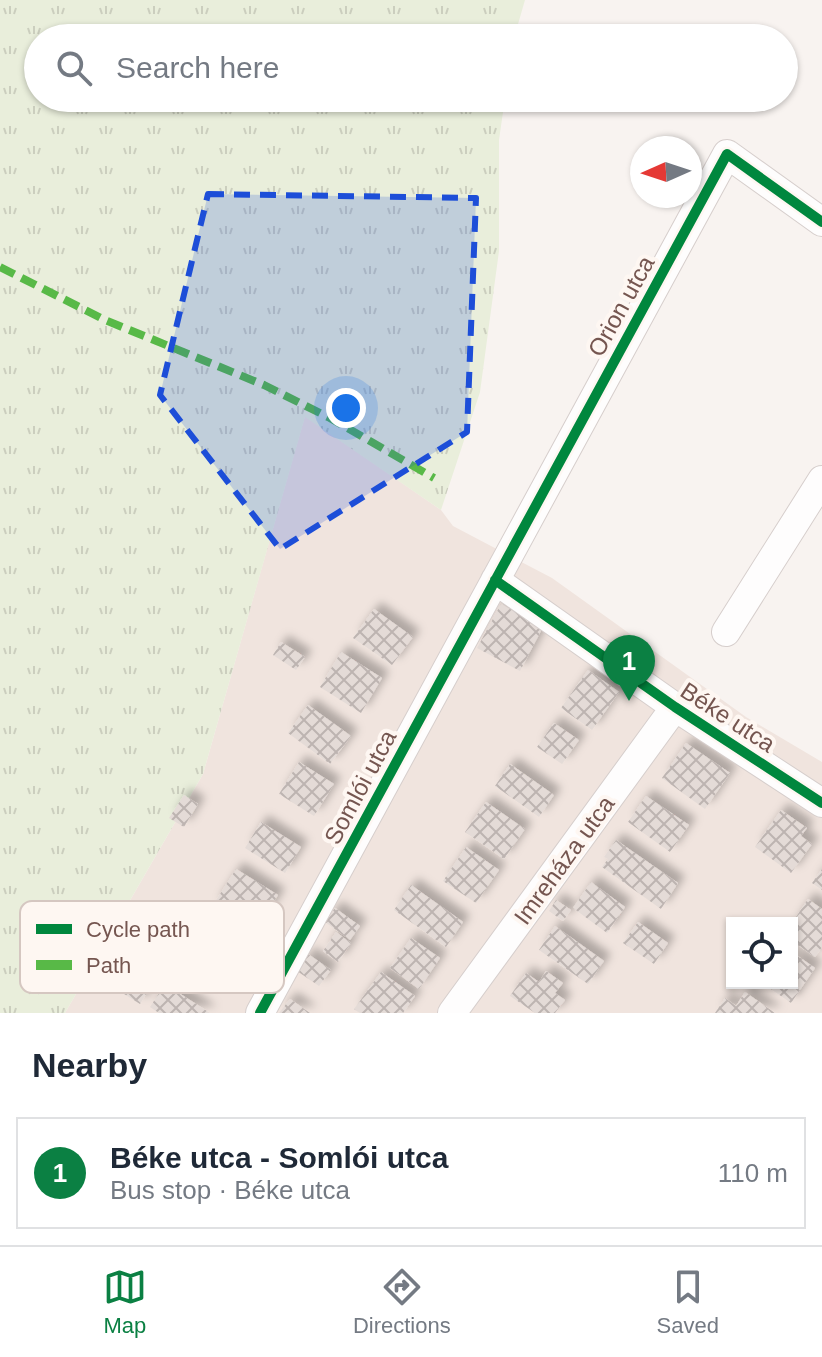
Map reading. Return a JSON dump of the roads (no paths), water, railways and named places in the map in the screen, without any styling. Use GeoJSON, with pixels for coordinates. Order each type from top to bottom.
{"type":"FeatureCollection","features":[{"type":"Feature","properties":{"kind":"street","name":"Orion utca"},"geometry":{"type":"LineString","coordinates":[[495,580],[727,154],[822,222]]}},
{"type":"Feature","properties":{"kind":"street"},"geometry":{"type":"LineString","coordinates":[[726,632],[822,480]]}},
{"type":"Feature","properties":{"kind":"street","name":"Béke utca"},"geometry":{"type":"LineString","coordinates":[[495,580],[675,707],[822,803]]}},
{"type":"Feature","properties":{"kind":"street","name":"Somlói utca"},"geometry":{"type":"LineString","coordinates":[[284,969],[495,580]]}},
{"type":"Feature","properties":{"kind":"street","name":"Imreháza utca"},"geometry":{"type":"LineString","coordinates":[[452,1013],[675,707]]}},
{"type":"Feature","properties":{"kind":"street","name":"Somlói utca"},"geometry":{"type":"LineString","coordinates":[[260,1013],[271,993]]}},
{"type":"Feature","properties":{"kind":"place","name":"Béke utca - Somlói utca"},"geometry":{"type":"Point","coordinates":[629,701]}}]}
